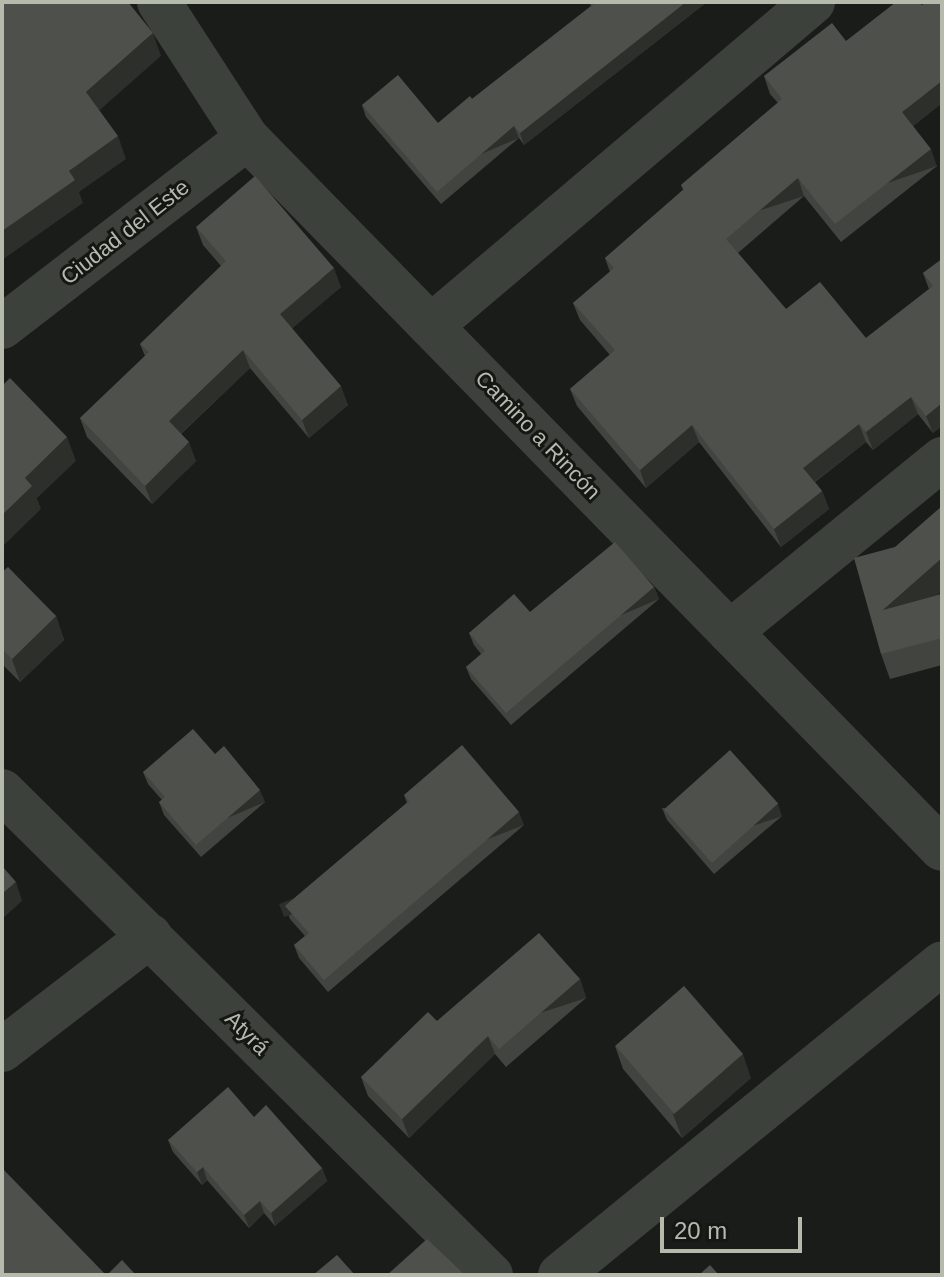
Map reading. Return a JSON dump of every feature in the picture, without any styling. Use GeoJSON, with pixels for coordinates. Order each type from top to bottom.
{"type":"FeatureCollection","features":[{"type":"Feature","properties":{"kind":"street","name":"Camino a Rincón"},"geometry":{"type":"LineString","coordinates":[[159,2],[247,138],[942,849]]}},
{"type":"Feature","properties":{"kind":"street"},"geometry":{"type":"LineString","coordinates":[[431,326],[813,2]]}},
{"type":"Feature","properties":{"kind":"street","name":"Ciudad del Este"},"geometry":{"type":"LineString","coordinates":[[2,327],[247,138]]}},
{"type":"Feature","properties":{"kind":"street"},"geometry":{"type":"LineString","coordinates":[[730,632],[942,459]]}},
{"type":"Feature","properties":{"kind":"street","name":"Atyrá"},"geometry":{"type":"LineString","coordinates":[[2,791],[491,1275]]}},
{"type":"Feature","properties":{"kind":"street"},"geometry":{"type":"LineString","coordinates":[[2,1050],[150,936]]}},
{"type":"Feature","properties":{"kind":"street"},"geometry":{"type":"LineString","coordinates":[[560,1275],[942,964]]}},
{"type":"Feature","properties":{"kind":"building"},"geometry":{"type":"Polygon","coordinates":[[[128,2],[153,33],[86,92],[118,136],[69,171],[75,180],[2,231],[2,4],[128,2]]]}},
{"type":"Feature","properties":{"kind":"building"},"geometry":{"type":"Polygon","coordinates":[[[594,2],[686,2],[520,133],[514,126],[437,192],[362,105],[398,75],[438,123],[594,2]]]}},
{"type":"Feature","properties":{"kind":"building"},"geometry":{"type":"Polygon","coordinates":[[[896,2],[920,2],[922,5],[942,2],[942,81],[902,112],[931,149],[835,224],[798,178],[726,239],[786,309],[820,282],[866,338],[933,286],[923,273],[942,259],[942,403],[926,416],[911,397],[866,432],[859,424],[803,468],[822,491],[774,529],[692,425],[640,470],[570,389],[615,350],[573,303],[614,268],[605,258],[684,189],[681,185],[782,99],[764,76],[832,23],[846,41],[896,2]]]}},
{"type":"Feature","properties":{"kind":"building"},"geometry":{"type":"Polygon","coordinates":[[[255,176],[334,268],[280,314],[341,386],[302,420],[243,350],[169,421],[189,442],[145,486],[80,418],[149,352],[140,344],[226,261],[196,227],[255,176]]]}},
{"type":"Feature","properties":{"kind":"building"},"geometry":{"type":"Polygon","coordinates":[[[10,378],[67,437],[25,478],[32,486],[2,515],[2,386],[10,378]]]}},
{"type":"Feature","properties":{"kind":"building"},"geometry":{"type":"Polygon","coordinates":[[[942,506],[942,558],[883,610],[942,594],[942,638],[881,654],[854,558],[895,547],[942,506]]]}},
{"type":"Feature","properties":{"kind":"building"},"geometry":{"type":"Polygon","coordinates":[[[615,542],[654,587],[506,713],[466,667],[485,651],[469,633],[514,594],[530,612],[615,542]]]}},
{"type":"Feature","properties":{"kind":"building"},"geometry":{"type":"Polygon","coordinates":[[[8,567],[56,616],[12,659],[2,649],[2,572],[8,567]]]}},
{"type":"Feature","properties":{"kind":"building"},"geometry":{"type":"Polygon","coordinates":[[[193,729],[215,754],[224,746],[260,790],[196,845],[159,802],[165,797],[143,772],[193,729]]]}},
{"type":"Feature","properties":{"kind":"building"},"geometry":{"type":"Polygon","coordinates":[[[462,745],[519,812],[324,980],[294,945],[309,933],[285,906],[409,801],[404,795],[462,745]]]}},
{"type":"Feature","properties":{"kind":"building"},"geometry":{"type":"Polygon","coordinates":[[[730,750],[778,804],[712,863],[664,810],[730,750]]]}},
{"type":"Feature","properties":{"kind":"building"},"geometry":{"type":"Polygon","coordinates":[[[2,866],[16,882],[2,894],[2,866]]]}},
{"type":"Feature","properties":{"kind":"building"},"geometry":{"type":"Polygon","coordinates":[[[539,933],[580,979],[499,1049],[488,1036],[402,1119],[361,1077],[428,1012],[437,1021],[539,933]]]}},
{"type":"Feature","properties":{"kind":"building"},"geometry":{"type":"Polygon","coordinates":[[[684,986],[743,1054],[674,1114],[615,1046],[684,986]]]}},
{"type":"Feature","properties":{"kind":"building"},"geometry":{"type":"Polygon","coordinates":[[[228,1087],[254,1117],[266,1105],[322,1168],[271,1213],[260,1201],[244,1215],[203,1167],[197,1172],[168,1140],[228,1087]]]}},
{"type":"Feature","properties":{"kind":"building"},"geometry":{"type":"Polygon","coordinates":[[[2,1168],[106,1275],[2,1275],[2,1168]]]}},
{"type":"Feature","properties":{"kind":"building"},"geometry":{"type":"Polygon","coordinates":[[[427,1239],[465,1275],[387,1275],[427,1239]]]}},
{"type":"Feature","properties":{"kind":"building"},"geometry":{"type":"Polygon","coordinates":[[[337,1255],[355,1275],[313,1275],[337,1255]]]}},
{"type":"Feature","properties":{"kind":"building"},"geometry":{"type":"Polygon","coordinates":[[[122,1260],[136,1275],[107,1275],[122,1260]]]}},
{"type":"Feature","properties":{"kind":"building"},"geometry":{"type":"Polygon","coordinates":[[[710,1265],[719,1275],[699,1275],[710,1265]]]}}]}
